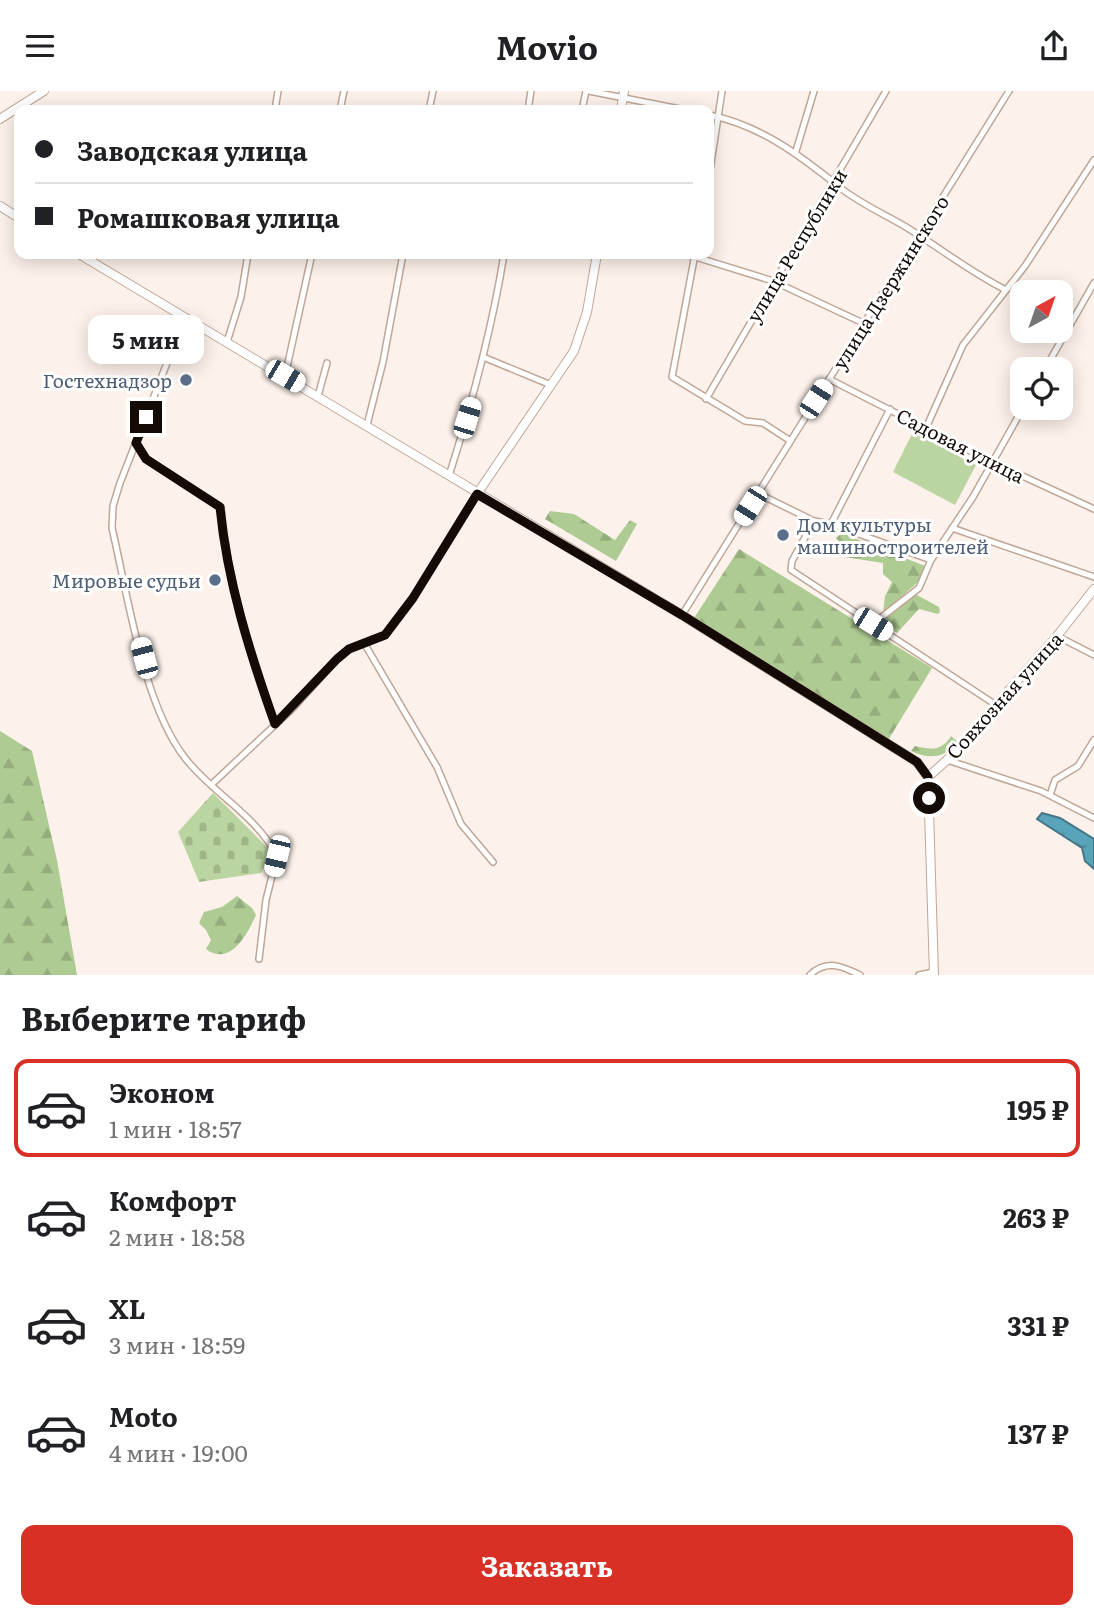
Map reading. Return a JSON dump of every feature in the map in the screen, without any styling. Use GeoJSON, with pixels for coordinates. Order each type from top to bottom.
{"type":"FeatureCollection","features":[{"type":"Feature","properties":{"kind":"street"},"geometry":{"type":"LineString","coordinates":[[22,105],[44,91]]}},
{"type":"Feature","properties":{"kind":"street"},"geometry":{"type":"LineString","coordinates":[[587,91],[623,95],[664,105]]}},
{"type":"Feature","properties":{"kind":"street"},"geometry":{"type":"LineString","coordinates":[[714,146],[722,91]]}},
{"type":"Feature","properties":{"kind":"street"},"geometry":{"type":"LineString","coordinates":[[796,151],[814,91]]}},
{"type":"Feature","properties":{"kind":"street","name":"улица Республики"},"geometry":{"type":"LineString","coordinates":[[706,399],[886,91]]}},
{"type":"Feature","properties":{"kind":"street","name":"улица Дзержинского"},"geometry":{"type":"LineString","coordinates":[[682,615],[1009,91]]}},
{"type":"Feature","properties":{"kind":"street"},"geometry":{"type":"LineString","coordinates":[[714,116],[796,151],[835,181],[971,272],[1006,290]]}},
{"type":"Feature","properties":{"kind":"street"},"geometry":{"type":"LineString","coordinates":[[926,428],[963,345],[1025,266],[1094,160]]}},
{"type":"Feature","properties":{"kind":"street"},"geometry":{"type":"LineString","coordinates":[[87,259],[682,615],[917,762],[928,777],[934,973],[919,975]]}},
{"type":"Feature","properties":{"kind":"street"},"geometry":{"type":"LineString","coordinates":[[228,342],[246,259]]}},
{"type":"Feature","properties":{"kind":"street"},"geometry":{"type":"LineString","coordinates":[[285,376],[311,259]]}},
{"type":"Feature","properties":{"kind":"street"},"geometry":{"type":"LineString","coordinates":[[367,425],[383,362],[402,259]]}},
{"type":"Feature","properties":{"kind":"street"},"geometry":{"type":"LineString","coordinates":[[449,477],[483,357],[503,259]]}},
{"type":"Feature","properties":{"kind":"street"},"geometry":{"type":"LineString","coordinates":[[212,784],[275,724],[337,659],[364,643],[385,635],[399,618],[580,338],[596,259]]}},
{"type":"Feature","properties":{"kind":"street"},"geometry":{"type":"LineString","coordinates":[[694,259],[672,377],[745,421],[763,423],[789,440]]}},
{"type":"Feature","properties":{"kind":"street"},"geometry":{"type":"LineString","coordinates":[[707,259],[773,281],[863,323]]}},
{"type":"Feature","properties":{"kind":"street"},"geometry":{"type":"LineString","coordinates":[[1052,357],[1094,283]]}},
{"type":"Feature","properties":{"kind":"street"},"geometry":{"type":"LineString","coordinates":[[185,317],[113,506],[112,528],[156,701],[168,730],[186,758],[270,842],[277,856],[266,899],[259,959]]}},
{"type":"Feature","properties":{"kind":"street"},"geometry":{"type":"LineString","coordinates":[[483,357],[551,385]]}},
{"type":"Feature","properties":{"kind":"street"},"geometry":{"type":"LineString","coordinates":[[318,396],[327,363]]}},
{"type":"Feature","properties":{"kind":"street","name":"Садовая улица"},"geometry":{"type":"LineString","coordinates":[[829,379],[990,461],[1094,509]]}},
{"type":"Feature","properties":{"kind":"street"},"geometry":{"type":"LineString","coordinates":[[831,524],[890,409]]}},
{"type":"Feature","properties":{"kind":"street"},"geometry":{"type":"LineString","coordinates":[[873,624],[919,588],[931,560],[973,497],[990,461],[1016,420]]}},
{"type":"Feature","properties":{"kind":"street"},"geometry":{"type":"LineString","coordinates":[[136,443],[146,459],[220,507],[233,587],[275,724]]}},
{"type":"Feature","properties":{"kind":"street"},"geometry":{"type":"LineString","coordinates":[[757,493],[814,521],[831,524],[931,560]]}},
{"type":"Feature","properties":{"kind":"street"},"geometry":{"type":"LineString","coordinates":[[814,521],[792,561],[791,571],[996,705]]}},
{"type":"Feature","properties":{"kind":"street"},"geometry":{"type":"LineString","coordinates":[[952,528],[1094,577]]}},
{"type":"Feature","properties":{"kind":"street","name":"Совхозная улица"},"geometry":{"type":"LineString","coordinates":[[928,777],[947,760],[1058,636],[1094,589]]}},
{"type":"Feature","properties":{"kind":"street"},"geometry":{"type":"LineString","coordinates":[[1058,636],[1094,656]]}},
{"type":"Feature","properties":{"kind":"street"},"geometry":{"type":"LineString","coordinates":[[364,643],[437,767],[461,824],[493,862]]}},
{"type":"Feature","properties":{"kind":"street"},"geometry":{"type":"LineString","coordinates":[[1049,795],[1055,779],[1077,766],[1094,740]]}},
{"type":"Feature","properties":{"kind":"street"},"geometry":{"type":"LineString","coordinates":[[947,760],[1049,795],[1094,818]]}},
{"type":"Feature","properties":{"kind":"street"},"geometry":{"type":"LineString","coordinates":[[810,975],[824,965],[832,964],[860,975]]}},
{"type":"Feature","properties":{"kind":"green space"},"geometry":{"type":"Polygon","coordinates":[[[913,432],[976,465],[955,505],[893,472],[913,432]]]}},
{"type":"Feature","properties":{"kind":"green space"},"geometry":{"type":"Polygon","coordinates":[[[550,511],[574,514],[615,540],[630,520],[637,524],[616,561],[545,519],[550,511]]]}},
{"type":"Feature","properties":{"kind":"green space"},"geometry":{"type":"Polygon","coordinates":[[[842,533],[925,566],[918,582],[883,613],[885,596],[892,582],[883,574],[883,563],[844,557],[849,552],[836,538],[842,533]]]}},
{"type":"Feature","properties":{"kind":"green space"},"geometry":{"type":"Polygon","coordinates":[[[739,549],[932,668],[887,742],[694,618],[739,549]]]}},
{"type":"Feature","properties":{"kind":"green space"},"geometry":{"type":"Polygon","coordinates":[[[915,594],[939,607],[940,612],[938,614],[919,609],[897,633],[880,622],[915,594]]]}},
{"type":"Feature","properties":{"kind":"green space"},"geometry":{"type":"Polygon","coordinates":[[[0,731],[32,751],[57,860],[77,975],[0,975],[0,731]]]}},
{"type":"Feature","properties":{"kind":"green space"},"geometry":{"type":"Polygon","coordinates":[[[951,736],[958,742],[942,754],[924,756],[911,751],[915,746],[931,749],[940,747],[951,736]]]}},
{"type":"Feature","properties":{"kind":"green space"},"geometry":{"type":"Polygon","coordinates":[[[213,793],[272,852],[261,873],[199,882],[178,832],[213,793]]]}},
{"type":"Feature","properties":{"kind":"green space"},"geometry":{"type":"Polygon","coordinates":[[[237,896],[252,908],[256,915],[237,946],[223,954],[215,954],[206,949],[211,940],[199,923],[204,912],[222,907],[237,896]]]}},
{"type":"Feature","properties":{"kind":"water"},"geometry":{"type":"Polygon","coordinates":[[[1042,813],[1060,818],[1094,839],[1094,869],[1085,861],[1082,848],[1037,819],[1042,813]]]}},
{"type":"Feature","properties":{"kind":"place","name":"Гостехнадзор"},"geometry":{"type":"Point","coordinates":[186,380]}},
{"type":"Feature","properties":{"kind":"place","name":"Дом культуры машиностроителей"},"geometry":{"type":"Point","coordinates":[783,535]}},
{"type":"Feature","properties":{"kind":"place","name":"Мировые судьи"},"geometry":{"type":"Point","coordinates":[215,580]}},
{"type":"Feature","properties":{"kind":"route"},"geometry":{"type":"LineString","coordinates":[[146,417],[136,443],[146,459],[220,507],[233,587],[275,724],[349,649],[385,635],[413,598],[477,494],[682,615],[917,762],[928,777],[929,798]]}}]}
